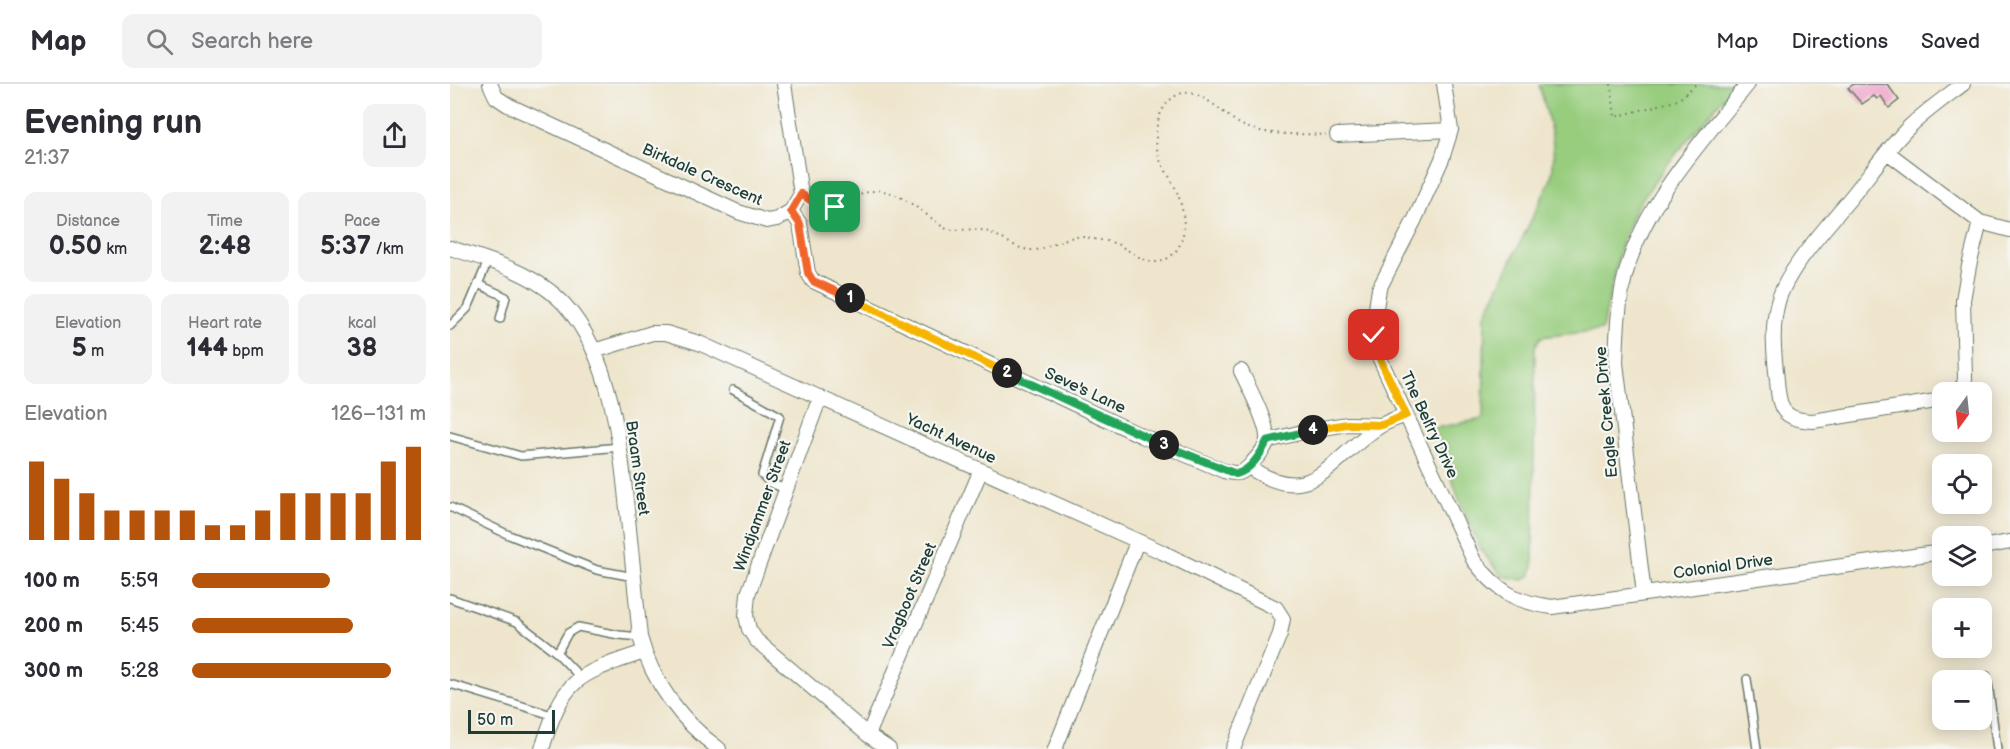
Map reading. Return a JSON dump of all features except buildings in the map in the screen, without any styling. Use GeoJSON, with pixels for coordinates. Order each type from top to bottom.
{"type":"FeatureCollection","features":[{"type":"Feature","properties":{"kind":"street","name":"Birkdale Crescent"},"geometry":{"type":"LineString","coordinates":[[490,84],[496,97],[508,105],[738,212],[767,221],[777,219],[791,211]]}},
{"type":"Feature","properties":{"kind":"street"},"geometry":{"type":"LineString","coordinates":[[784,84],[801,194],[791,211]]}},
{"type":"Feature","properties":{"kind":"street","name":"The Belfry Drive"},"geometry":{"type":"LineString","coordinates":[[1444,84],[1451,130],[1442,159],[1415,219],[1379,289],[1375,306],[1374,335],[1380,359],[1474,561],[1490,581],[1509,596]]}},
{"type":"Feature","properties":{"kind":"street","name":"Eagle Creek Drive"},"geometry":{"type":"LineString","coordinates":[[1644,594],[1616,363],[1617,335],[1625,277],[1638,238],[1651,212],[1748,84]]}},
{"type":"Feature","properties":{"kind":"street"},"geometry":{"type":"LineString","coordinates":[[1932,402],[1813,421],[1799,420],[1783,409],[1779,403],[1773,336],[1778,303],[1789,277],[1906,130],[1962,84]]}},
{"type":"Feature","properties":{"kind":"street"},"geometry":{"type":"LineString","coordinates":[[1337,135],[1451,130]]}},
{"type":"Feature","properties":{"kind":"street"},"geometry":{"type":"LineString","coordinates":[[1887,152],[1980,222],[2010,230]]}},
{"type":"Feature","properties":{"kind":"street","name":"Seve's Lane"},"geometry":{"type":"LineString","coordinates":[[791,211],[800,224],[808,273],[813,281],[1142,436],[1224,471],[1236,474],[1244,472],[1249,467]]}},
{"type":"Feature","properties":{"kind":"street"},"geometry":{"type":"LineString","coordinates":[[1964,382],[1963,300],[1980,222]]}},
{"type":"Feature","properties":{"kind":"street","name":"Braam Street"},"geometry":{"type":"LineString","coordinates":[[450,248],[513,270],[543,287],[563,303],[583,330],[594,351],[611,406],[620,447],[640,637],[644,652],[679,712],[719,749]]}},
{"type":"Feature","properties":{"kind":"street","name":"Yacht Avenue"},"geometry":{"type":"LineString","coordinates":[[594,351],[652,333],[666,333],[699,343],[981,470],[1276,608],[1282,619],[1276,644],[1233,749]]}},
{"type":"Feature","properties":{"kind":"street"},"geometry":{"type":"LineString","coordinates":[[1241,370],[1266,427],[1267,441],[1263,450],[1249,467],[1266,478],[1286,484],[1300,484],[1313,480],[1382,425],[1406,415]]}},
{"type":"Feature","properties":{"kind":"street","name":"Windjammer Street"},"geometry":{"type":"LineString","coordinates":[[820,397],[748,594],[746,616],[748,629],[768,652],[868,735]]}},
{"type":"Feature","properties":{"kind":"street"},"geometry":{"type":"LineString","coordinates":[[1267,441],[1347,424],[1382,425]]}},
{"type":"Feature","properties":{"kind":"street","name":"Vragboot Street"},"geometry":{"type":"LineString","coordinates":[[868,735],[981,470]]}},
{"type":"Feature","properties":{"kind":"street"},"geometry":{"type":"LineString","coordinates":[[1054,749],[1137,542]]}},
{"type":"Feature","properties":{"kind":"street"},"geometry":{"type":"LineString","coordinates":[[1992,545],[2010,542]]}},
{"type":"Feature","properties":{"kind":"street","name":"Colonial Drive"},"geometry":{"type":"LineString","coordinates":[[1509,596],[1529,604],[1552,608],[1932,553]]}},
{"type":"Feature","properties":{"kind":"street"},"geometry":{"type":"LineString","coordinates":[[542,749],[552,715],[572,683],[602,666],[644,652]]}},
{"type":"Feature","properties":{"kind":"street"},"geometry":{"type":"LineString","coordinates":[[868,735],[889,749]]}},
{"type":"Feature","properties":{"kind":"lane"},"geometry":{"type":"LineString","coordinates":[[450,326],[468,308],[488,261]]}},
{"type":"Feature","properties":{"kind":"lane"},"geometry":{"type":"LineString","coordinates":[[478,284],[506,297],[500,319]]}},
{"type":"Feature","properties":{"kind":"lane"},"geometry":{"type":"LineString","coordinates":[[733,390],[780,416],[762,475],[770,483],[786,489]]}},
{"type":"Feature","properties":{"kind":"lane"},"geometry":{"type":"LineString","coordinates":[[450,436],[521,456],[620,447]]}},
{"type":"Feature","properties":{"kind":"lane"},"geometry":{"type":"LineString","coordinates":[[450,507],[509,535],[597,570],[634,577]]}},
{"type":"Feature","properties":{"kind":"lane"},"geometry":{"type":"LineString","coordinates":[[450,597],[517,622],[557,653],[580,677]]}},
{"type":"Feature","properties":{"kind":"lane"},"geometry":{"type":"LineString","coordinates":[[557,653],[568,633],[578,627],[619,636],[640,637]]}},
{"type":"Feature","properties":{"kind":"lane"},"geometry":{"type":"LineString","coordinates":[[1747,679],[1757,749]]}},
{"type":"Feature","properties":{"kind":"lane"},"geometry":{"type":"LineString","coordinates":[[450,684],[552,715]]}},
{"type":"Feature","properties":{"kind":"lane"},"geometry":{"type":"LineString","coordinates":[[1992,709],[1998,749]]}},
{"type":"Feature","properties":{"kind":"path"},"geometry":{"type":"LineString","coordinates":[[1611,84],[1615,117],[1678,100],[1696,84]]}},
{"type":"Feature","properties":{"kind":"path"},"geometry":{"type":"LineString","coordinates":[[801,194],[819,206],[835,207],[866,192],[883,191],[910,203],[945,228],[993,233],[1017,247],[1033,251],[1071,237],[1082,237],[1115,243],[1142,259],[1156,262],[1166,260],[1176,251],[1183,234],[1184,218],[1177,191],[1160,159],[1155,134],[1164,107],[1179,94],[1193,94],[1217,106],[1241,125],[1265,131],[1337,135]]}},
{"type":"Feature","properties":{"kind":"green space"},"geometry":{"type":"Polygon","coordinates":[[[1539,84],[1735,84],[1665,167],[1635,209],[1621,245],[1602,330],[1541,337],[1535,346],[1533,567],[1530,576],[1523,580],[1502,576],[1481,550],[1460,502],[1434,428],[1483,419],[1485,315],[1551,179],[1553,143],[1539,84]]]}},
{"type":"Feature","properties":{"kind":"route"},"geometry":{"type":"LineString","coordinates":[[835,207],[819,206],[801,194],[791,211],[800,224],[804,256],[808,273],[813,281],[1142,436],[1236,474],[1244,472],[1263,450],[1267,441],[1347,424],[1382,425],[1406,415],[1380,359],[1374,335]]}}]}
